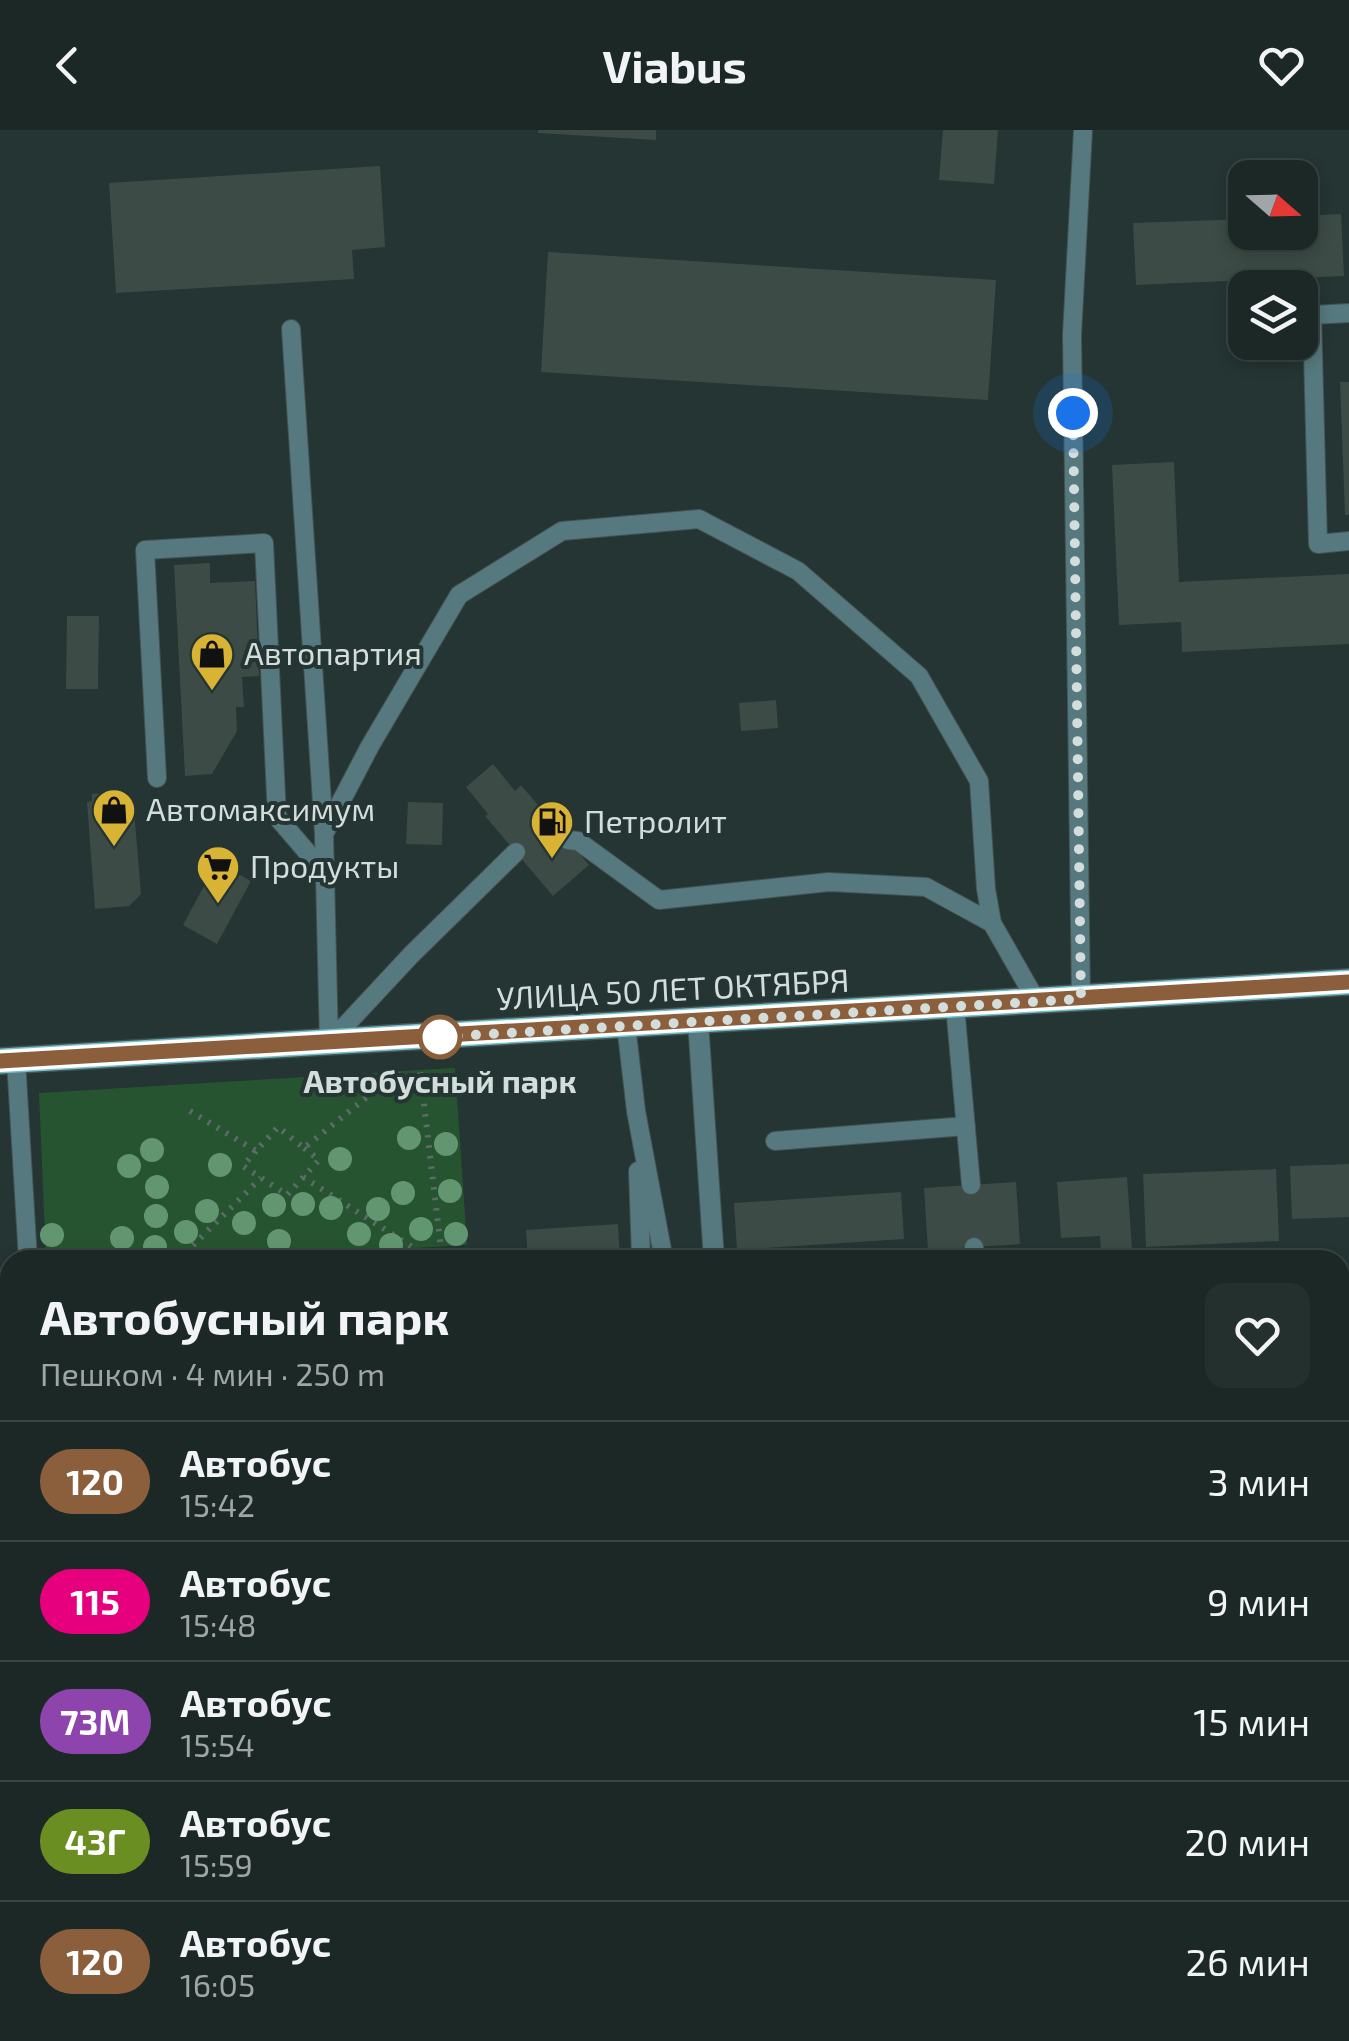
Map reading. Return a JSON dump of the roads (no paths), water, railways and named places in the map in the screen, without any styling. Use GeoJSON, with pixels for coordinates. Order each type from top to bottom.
{"type":"FeatureCollection","features":[{"type":"Feature","properties":{"kind":"main road","name":"УЛИЦА 50 ЛЕТ ОКТЯБРЯ"},"geometry":{"type":"LineString","coordinates":[[8,1060],[1349,982]]}},
{"type":"Feature","properties":{"kind":"street"},"geometry":{"type":"LineString","coordinates":[[698,1021],[713,1250]]}},
{"type":"Feature","properties":{"kind":"lane"},"geometry":{"type":"LineString","coordinates":[[1081,999],[1072,335],[1084,130]]}},
{"type":"Feature","properties":{"kind":"lane"},"geometry":{"type":"LineString","coordinates":[[1349,313],[1312,316],[1318,544],[1349,541]]}},
{"type":"Feature","properties":{"kind":"lane"},"geometry":{"type":"LineString","coordinates":[[291,329],[324,834],[329,1044]]}},
{"type":"Feature","properties":{"kind":"lane"},"geometry":{"type":"LineString","coordinates":[[324,834],[370,746],[459,596],[562,530],[699,520],[798,571],[919,676],[979,781],[992,923],[1038,1002]]}},
{"type":"Feature","properties":{"kind":"lane"},"geometry":{"type":"LineString","coordinates":[[157,778],[145,550],[264,542],[277,817],[325,873]]}},
{"type":"Feature","properties":{"kind":"lane"},"geometry":{"type":"LineString","coordinates":[[568,840],[578,841],[659,900],[829,882],[926,887],[992,923]]}},
{"type":"Feature","properties":{"kind":"lane"},"geometry":{"type":"LineString","coordinates":[[329,1044],[516,852]]}},
{"type":"Feature","properties":{"kind":"lane"},"geometry":{"type":"LineString","coordinates":[[956,1006],[971,1185]]}},
{"type":"Feature","properties":{"kind":"lane"},"geometry":{"type":"LineString","coordinates":[[626,1025],[636,1110],[662,1250]]}},
{"type":"Feature","properties":{"kind":"lane"},"geometry":{"type":"LineString","coordinates":[[8,1060],[27,1250]]}},
{"type":"Feature","properties":{"kind":"lane"},"geometry":{"type":"LineString","coordinates":[[636,1110],[641,1250]]}},
{"type":"Feature","properties":{"kind":"lane"},"geometry":{"type":"LineString","coordinates":[[775,1141],[966,1126]]}},
{"type":"Feature","properties":{"kind":"place","name":"Автопартия"},"geometry":{"type":"Point","coordinates":[212,692]}},
{"type":"Feature","properties":{"kind":"place","name":"Автомаксимум"},"geometry":{"type":"Point","coordinates":[114,848]}},
{"type":"Feature","properties":{"kind":"place","name":"Петролит"},"geometry":{"type":"Point","coordinates":[552,860]}},
{"type":"Feature","properties":{"kind":"place","name":"Продукты"},"geometry":{"type":"Point","coordinates":[218,905]}},
{"type":"Feature","properties":{"kind":"place","name":"Автобусный парк"},"geometry":{"type":"Point","coordinates":[440,1037]}}]}
